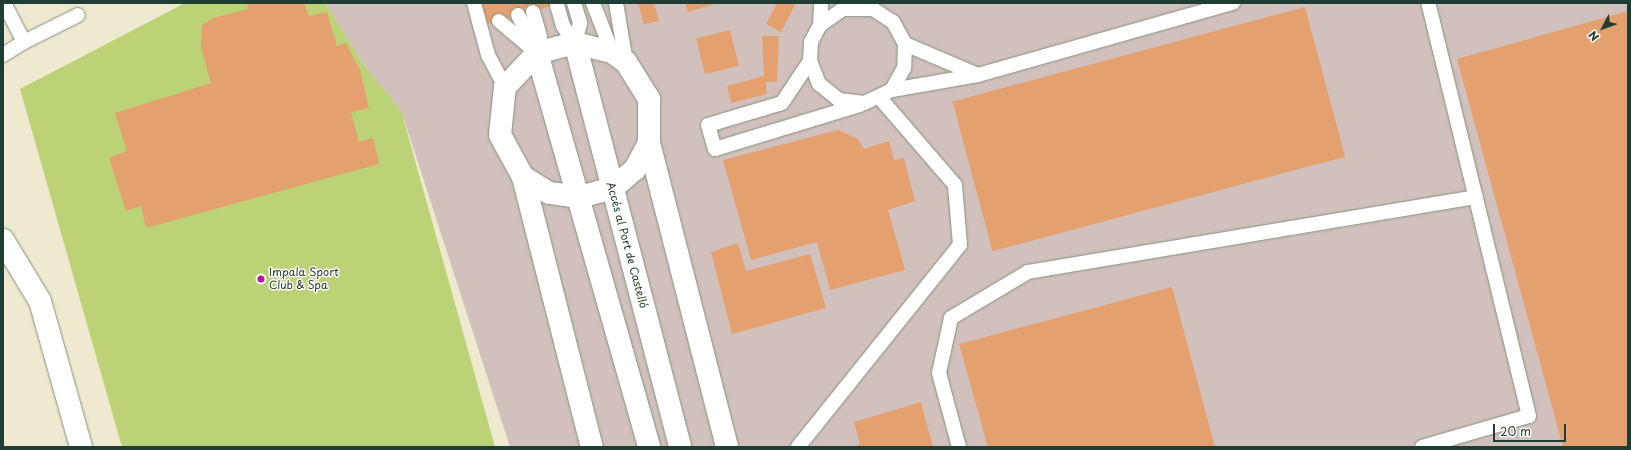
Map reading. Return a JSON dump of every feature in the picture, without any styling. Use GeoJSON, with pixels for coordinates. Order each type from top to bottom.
{"type":"FeatureCollection","features":[{"type":"Feature","properties":{"kind":"main road"},"geometry":{"type":"LineString","coordinates":[[592,447],[523,177],[500,135],[505,87],[537,53],[574,43],[619,57],[649,99],[649,143],[727,447]]}},
{"type":"Feature","properties":{"kind":"main road","name":"Accés al Port de Castelló"},"geometry":{"type":"LineString","coordinates":[[574,43],[680,447]]}},
{"type":"Feature","properties":{"kind":"main road"},"geometry":{"type":"LineString","coordinates":[[537,53],[649,447]]}},
{"type":"Feature","properties":{"kind":"main road"},"geometry":{"type":"LineString","coordinates":[[523,177],[549,193],[579,198],[613,188],[635,169],[649,143]]}},
{"type":"Feature","properties":{"kind":"main road"},"geometry":{"type":"LineString","coordinates":[[3,240],[40,301],[82,447]]}},
{"type":"Feature","properties":{"kind":"lane"},"geometry":{"type":"LineString","coordinates":[[4,3],[24,42]]}},
{"type":"Feature","properties":{"kind":"lane"},"geometry":{"type":"LineString","coordinates":[[474,3],[488,55],[505,87]]}},
{"type":"Feature","properties":{"kind":"lane"},"geometry":{"type":"LineString","coordinates":[[574,3],[580,23],[574,43]]}},
{"type":"Feature","properties":{"kind":"lane"},"geometry":{"type":"LineString","coordinates":[[593,3],[619,57]]}},
{"type":"Feature","properties":{"kind":"lane"},"geometry":{"type":"LineString","coordinates":[[616,3],[619,57]]}},
{"type":"Feature","properties":{"kind":"lane"},"geometry":{"type":"LineString","coordinates":[[821,3],[820,25],[811,42],[810,61],[819,84],[839,100],[864,103]]}},
{"type":"Feature","properties":{"kind":"lane"},"geometry":{"type":"LineString","coordinates":[[810,61],[782,103],[708,125],[715,149],[880,98],[892,90],[978,75],[1233,3]]}},
{"type":"Feature","properties":{"kind":"lane"},"geometry":{"type":"LineString","coordinates":[[1422,447],[1529,416],[1428,3]]}},
{"type":"Feature","properties":{"kind":"lane"},"geometry":{"type":"LineString","coordinates":[[556,5],[563,26],[574,43]]}},
{"type":"Feature","properties":{"kind":"lane"},"geometry":{"type":"LineString","coordinates":[[820,25],[843,9],[869,6],[893,22],[904,44],[904,68],[892,90]]}},
{"type":"Feature","properties":{"kind":"lane"},"geometry":{"type":"LineString","coordinates":[[533,12],[540,37],[537,53]]}},
{"type":"Feature","properties":{"kind":"lane"},"geometry":{"type":"LineString","coordinates":[[3,55],[24,42],[78,15]]}},
{"type":"Feature","properties":{"kind":"lane"},"geometry":{"type":"LineString","coordinates":[[518,15],[537,53]]}},
{"type":"Feature","properties":{"kind":"lane"},"geometry":{"type":"LineString","coordinates":[[499,21],[537,53]]}},
{"type":"Feature","properties":{"kind":"lane"},"geometry":{"type":"LineString","coordinates":[[904,44],[978,75]]}},
{"type":"Feature","properties":{"kind":"lane"},"geometry":{"type":"LineString","coordinates":[[798,447],[960,245],[954,185],[880,98]]}},
{"type":"Feature","properties":{"kind":"lane"},"geometry":{"type":"LineString","coordinates":[[959,447],[939,373],[952,318],[1028,272],[1476,197]]}},
{"type":"Feature","properties":{"kind":"shaded area"},"geometry":{"type":"Polygon","coordinates":[[[325,3],[1628,3],[1628,447],[510,447],[401,110],[366,68],[325,3]]]}},
{"type":"Feature","properties":{"kind":"green space","name":"Impala Sport Club & Spa"},"geometry":{"type":"Polygon","coordinates":[[[185,3],[325,3],[366,68],[401,110],[495,447],[122,447],[20,89],[185,3]]]}},
{"type":"Feature","properties":{"kind":"building"},"geometry":{"type":"Polygon","coordinates":[[[247,3],[304,3],[309,16],[327,12],[337,46],[346,43],[360,70],[369,108],[351,112],[359,142],[373,138],[379,164],[146,228],[141,206],[126,211],[109,158],[127,151],[115,113],[211,83],[201,47],[202,25],[213,18],[248,9],[247,3]]]}},
{"type":"Feature","properties":{"kind":"building"},"geometry":{"type":"Polygon","coordinates":[[[478,3],[563,3],[484,25],[478,3]]]}},
{"type":"Feature","properties":{"kind":"building"},"geometry":{"type":"Polygon","coordinates":[[[638,3],[654,3],[659,21],[644,24],[638,3]]]}},
{"type":"Feature","properties":{"kind":"building"},"geometry":{"type":"Polygon","coordinates":[[[685,3],[718,3],[688,12],[685,3]]]}},
{"type":"Feature","properties":{"kind":"building"},"geometry":{"type":"Polygon","coordinates":[[[777,3],[796,3],[781,32],[766,24],[777,3]]]}},
{"type":"Feature","properties":{"kind":"building"},"geometry":{"type":"Polygon","coordinates":[[[1305,7],[1345,157],[993,251],[952,101],[1305,7]]]}},
{"type":"Feature","properties":{"kind":"building"},"geometry":{"type":"Polygon","coordinates":[[[1628,11],[1628,447],[1563,447],[1457,59],[1628,11]]]}},
{"type":"Feature","properties":{"kind":"building"},"geometry":{"type":"Polygon","coordinates":[[[730,30],[739,66],[705,74],[696,38],[730,30]]]}},
{"type":"Feature","properties":{"kind":"building"},"geometry":{"type":"Polygon","coordinates":[[[762,36],[779,36],[777,82],[766,82],[767,94],[731,103],[727,86],[764,76],[762,36]]]}},
{"type":"Feature","properties":{"kind":"building"},"geometry":{"type":"Polygon","coordinates":[[[838,130],[858,139],[864,149],[889,141],[894,160],[904,158],[915,201],[888,210],[905,270],[830,290],[817,242],[751,260],[723,160],[838,130]]]}},
{"type":"Feature","properties":{"kind":"building"},"geometry":{"type":"Polygon","coordinates":[[[738,243],[746,271],[810,254],[826,308],[732,334],[711,252],[738,243]]]}},
{"type":"Feature","properties":{"kind":"building"},"geometry":{"type":"Polygon","coordinates":[[[1172,287],[1215,447],[988,447],[959,344],[1172,287]]]}},
{"type":"Feature","properties":{"kind":"building"},"geometry":{"type":"Polygon","coordinates":[[[921,402],[933,447],[853,447],[860,444],[854,422],[921,402]]]}},
{"type":"Feature","properties":{"kind":"place","name":"Impala Sport Club & Spa"},"geometry":{"type":"Point","coordinates":[261,279]}}]}
